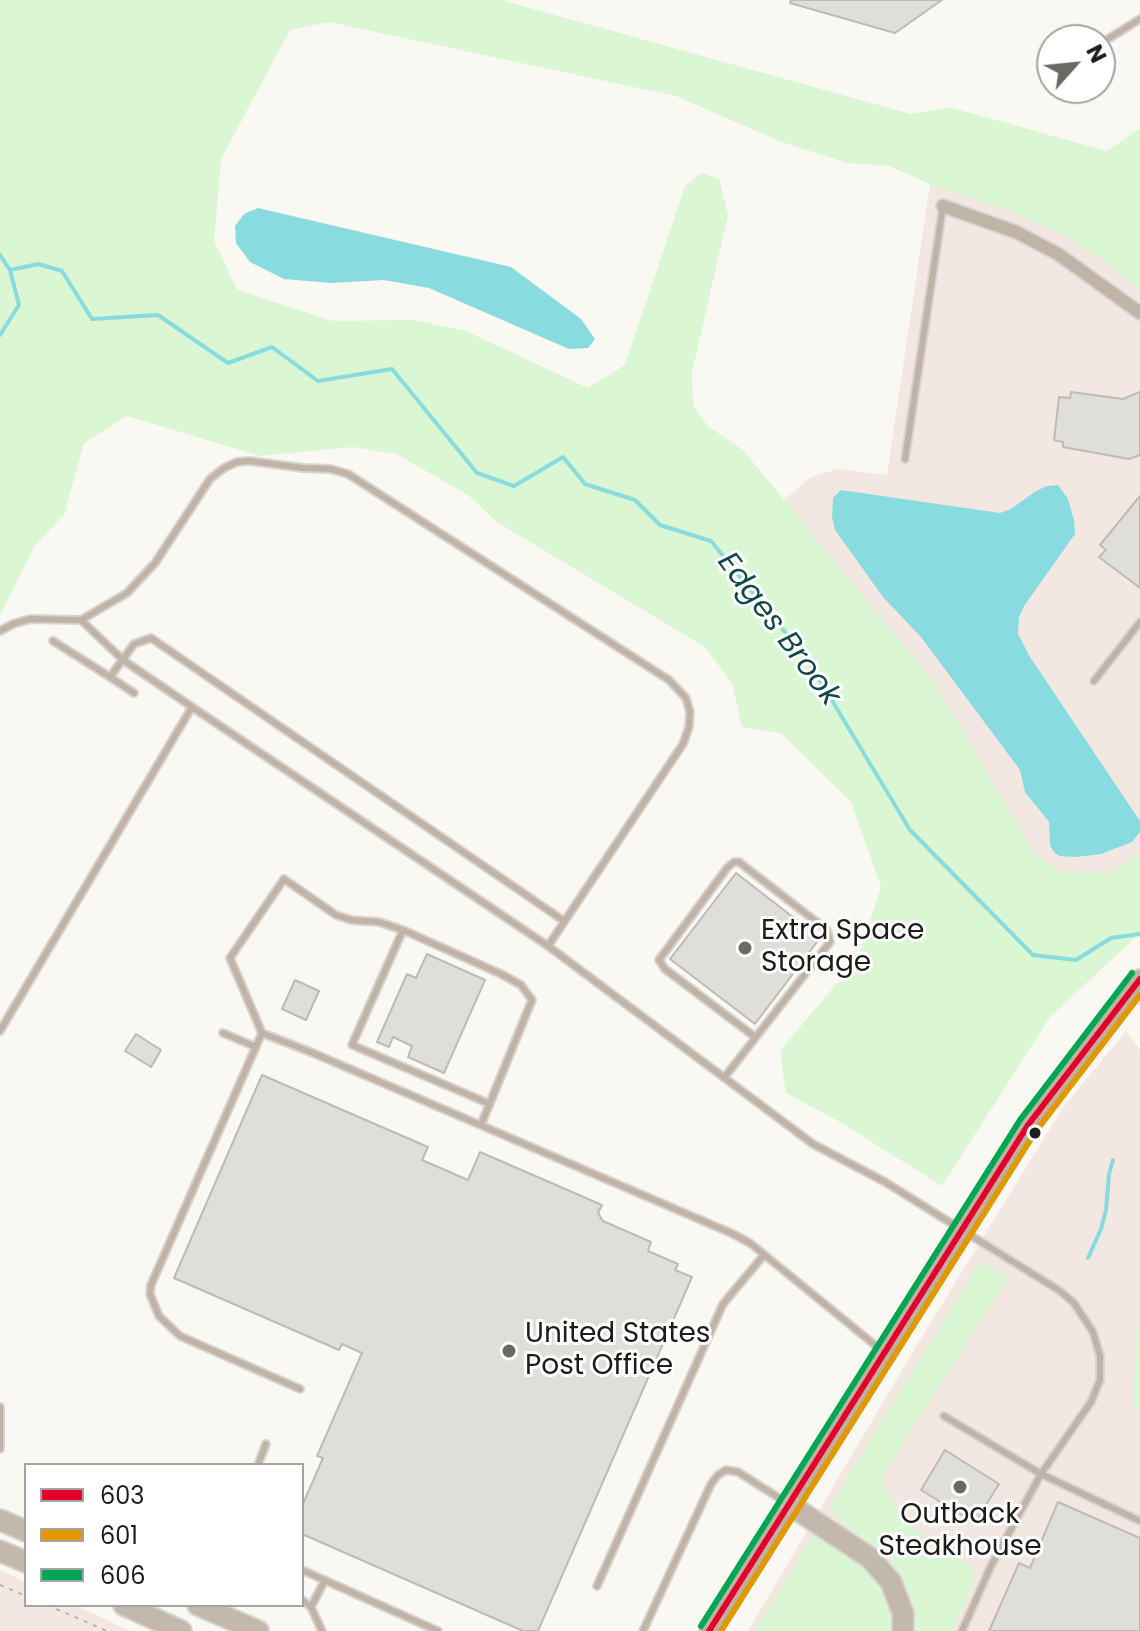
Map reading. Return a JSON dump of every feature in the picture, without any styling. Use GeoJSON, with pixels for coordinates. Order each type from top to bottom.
{"type":"FeatureCollection","features":[{"type":"Feature","properties":{"kind":"highway"},"geometry":{"type":"LineString","coordinates":[[790,1505],[870,1558],[891,1582],[903,1613],[903,1631]]}},
{"type":"Feature","properties":{"kind":"highway"},"geometry":{"type":"LineString","coordinates":[[0,1520],[24,1530]]}},
{"type":"Feature","properties":{"kind":"highway"},"geometry":{"type":"LineString","coordinates":[[0,1551],[24,1561]]}},
{"type":"Feature","properties":{"kind":"highway"},"geometry":{"type":"LineString","coordinates":[[128,1607],[181,1631]]}},
{"type":"Feature","properties":{"kind":"highway"},"geometry":{"type":"LineString","coordinates":[[203,1607],[258,1631]]}},
{"type":"Feature","properties":{"kind":"main road"},"geometry":{"type":"LineString","coordinates":[[709,1631],[1028,1125],[1140,979]]}},
{"type":"Feature","properties":{"kind":"street"},"geometry":{"type":"LineString","coordinates":[[943,206],[1016,232],[1058,254],[1140,313]]}},
{"type":"Feature","properties":{"kind":"lane"},"geometry":{"type":"LineString","coordinates":[[1116,34],[1140,19]]}},
{"type":"Feature","properties":{"kind":"lane"},"geometry":{"type":"LineString","coordinates":[[905,459],[943,206]]}},
{"type":"Feature","properties":{"kind":"lane"},"geometry":{"type":"LineString","coordinates":[[0,631],[30,619],[81,620],[127,593],[155,563],[210,479],[237,462],[331,469],[348,474],[669,680],[686,698],[690,712],[683,744],[548,946]]}},
{"type":"Feature","properties":{"kind":"lane"},"geometry":{"type":"LineString","coordinates":[[81,620],[123,660],[548,946],[813,1144],[885,1182],[1070,1298],[1086,1317],[1093,1332],[1100,1356],[1100,1380],[1091,1402],[1041,1474],[991,1566],[962,1631]]}},
{"type":"Feature","properties":{"kind":"lane"},"geometry":{"type":"LineString","coordinates":[[1094,681],[1140,622]]}},
{"type":"Feature","properties":{"kind":"lane"},"geometry":{"type":"LineString","coordinates":[[110,677],[134,644],[151,638],[159,642],[564,921]]}},
{"type":"Feature","properties":{"kind":"lane"},"geometry":{"type":"LineString","coordinates":[[53,641],[134,693]]}},
{"type":"Feature","properties":{"kind":"lane"},"geometry":{"type":"LineString","coordinates":[[0,1031],[192,707]]}},
{"type":"Feature","properties":{"kind":"lane"},"geometry":{"type":"LineString","coordinates":[[724,1078],[827,946],[830,936],[827,930],[739,862],[734,862],[659,960],[755,1037]]}},
{"type":"Feature","properties":{"kind":"lane"},"geometry":{"type":"LineString","coordinates":[[481,1125],[532,1000],[521,985],[403,930],[379,922],[351,920],[336,915],[284,879],[230,958],[262,1033],[731,1233],[750,1243],[884,1352]]}},
{"type":"Feature","properties":{"kind":"lane"},"geometry":{"type":"LineString","coordinates":[[403,930],[352,1045],[490,1104]]}},
{"type":"Feature","properties":{"kind":"lane"},"geometry":{"type":"LineString","coordinates":[[223,1033],[256,1047]]}},
{"type":"Feature","properties":{"kind":"lane"},"geometry":{"type":"LineString","coordinates":[[262,1033],[151,1285],[150,1294],[159,1316],[180,1336],[300,1389]]}},
{"type":"Feature","properties":{"kind":"lane"},"geometry":{"type":"LineString","coordinates":[[597,1586],[723,1304],[764,1255]]}},
{"type":"Feature","properties":{"kind":"lane"},"geometry":{"type":"LineString","coordinates":[[0,1407],[0,1449]]}},
{"type":"Feature","properties":{"kind":"lane"},"geometry":{"type":"LineString","coordinates":[[944,1416],[1041,1474],[1140,1521]]}},
{"type":"Feature","properties":{"kind":"lane"},"geometry":{"type":"LineString","coordinates":[[259,1463],[266,1444]]}},
{"type":"Feature","properties":{"kind":"lane"},"geometry":{"type":"LineString","coordinates":[[636,1631],[644,1630],[711,1484],[718,1475],[726,1470],[738,1472],[790,1505]]}},
{"type":"Feature","properties":{"kind":"lane"},"geometry":{"type":"LineString","coordinates":[[304,1571],[438,1631]]}},
{"type":"Feature","properties":{"kind":"lane"},"geometry":{"type":"LineString","coordinates":[[311,1607],[325,1580]]}},
{"type":"Feature","properties":{"kind":"lane"},"geometry":{"type":"LineString","coordinates":[[304,1602],[311,1607],[322,1631]]}},
{"type":"Feature","properties":{"kind":"path"},"geometry":{"type":"LineString","coordinates":[[0,1585],[24,1595]]}},
{"type":"Feature","properties":{"kind":"path"},"geometry":{"type":"LineString","coordinates":[[52,1607],[107,1631]]}},
{"type":"Feature","properties":{"kind":"shaded area"},"geometry":{"type":"Polygon","coordinates":[[[930,184],[1003,208],[1066,236],[1113,267],[1140,290],[1140,853],[1109,873],[1061,871],[1035,855],[936,685],[784,500],[811,477],[837,469],[887,475],[930,184]]]}},
{"type":"Feature","properties":{"kind":"shaded area"},"geometry":{"type":"Polygon","coordinates":[[[1126,1031],[1140,1050],[1140,1317],[1133,1405],[1140,1409],[1140,1631],[748,1631],[912,1353],[1062,1109],[1126,1031]]]}},
{"type":"Feature","properties":{"kind":"shaded area"},"geometry":{"type":"Polygon","coordinates":[[[0,1570],[24,1581],[24,1607],[79,1607],[130,1631],[0,1631],[0,1570]]]}},
{"type":"Feature","properties":{"kind":"green space"},"geometry":{"type":"Polygon","coordinates":[[[0,0],[501,0],[911,114],[949,107],[1107,151],[1140,128],[1140,290],[1113,267],[1066,236],[1003,208],[930,184],[889,166],[847,163],[779,141],[676,96],[329,22],[290,30],[221,159],[214,240],[237,290],[333,321],[414,320],[466,331],[588,388],[625,365],[685,186],[702,173],[719,179],[728,215],[692,373],[693,406],[708,426],[743,450],[936,685],[1035,855],[1061,871],[1109,873],[1140,853],[1140,933],[1050,1017],[942,1186],[840,1122],[786,1093],[780,1051],[857,959],[881,887],[851,802],[781,733],[742,727],[732,683],[705,647],[497,522],[468,495],[396,454],[353,447],[260,456],[127,416],[84,443],[64,515],[35,545],[0,615],[0,0]]]}},
{"type":"Feature","properties":{"kind":"green space"},"geometry":{"type":"Polygon","coordinates":[[[979,1263],[1010,1275],[881,1478],[894,1507],[906,1523],[972,1567],[974,1582],[952,1631],[912,1631],[910,1594],[890,1560],[828,1510],[979,1263]]]}},
{"type":"Feature","properties":{"kind":"green space"},"geometry":{"type":"Polygon","coordinates":[[[1140,1317],[1140,1409],[1133,1406],[1140,1317]]]}},
{"type":"Feature","properties":{"kind":"green space"},"geometry":{"type":"Polygon","coordinates":[[[815,1534],[872,1572],[888,1599],[893,1631],[754,1631],[815,1534]]]}},
{"type":"Feature","properties":{"kind":"water"},"geometry":{"type":"Polygon","coordinates":[[[258,208],[511,267],[581,319],[595,339],[588,348],[569,349],[429,288],[384,280],[331,283],[284,279],[250,262],[236,243],[235,226],[244,214],[258,208]]]}},
{"type":"Feature","properties":{"kind":"water"},"geometry":{"type":"Polygon","coordinates":[[[1058,485],[1068,499],[1075,534],[1024,606],[1019,617],[1018,634],[1030,657],[1140,821],[1140,832],[1132,842],[1101,854],[1076,857],[1059,856],[1054,852],[1050,845],[1049,822],[1025,792],[1020,770],[921,637],[883,597],[835,530],[832,517],[833,498],[841,490],[1000,513],[1036,491],[1058,485]]]}},
{"type":"Feature","properties":{"kind":"building"},"geometry":{"type":"Polygon","coordinates":[[[791,0],[942,0],[895,33],[790,3],[791,0]]]}},
{"type":"Feature","properties":{"kind":"building"},"geometry":{"type":"Polygon","coordinates":[[[1071,392],[1123,399],[1140,392],[1140,455],[1129,459],[1063,447],[1063,442],[1054,440],[1059,397],[1070,398],[1071,392]]]}},
{"type":"Feature","properties":{"kind":"building"},"geometry":{"type":"Polygon","coordinates":[[[1140,496],[1140,588],[1099,557],[1106,550],[1100,545],[1140,496]]]}},
{"type":"Feature","properties":{"kind":"building","name":"Extra Space Storage"},"geometry":{"type":"Polygon","coordinates":[[[736,873],[820,938],[755,1024],[670,959],[736,873]]]}},
{"type":"Feature","properties":{"kind":"building"},"geometry":{"type":"Polygon","coordinates":[[[427,954],[485,980],[444,1073],[408,1057],[412,1046],[393,1037],[389,1047],[377,1042],[407,974],[416,978],[427,954]]]}},
{"type":"Feature","properties":{"kind":"building"},"geometry":{"type":"Polygon","coordinates":[[[295,980],[319,991],[306,1020],[282,1009],[295,980]]]}},
{"type":"Feature","properties":{"kind":"building"},"geometry":{"type":"Polygon","coordinates":[[[136,1034],[161,1050],[151,1067],[125,1051],[136,1034]]]}},
{"type":"Feature","properties":{"kind":"building","name":"United States Post Office"},"geometry":{"type":"Polygon","coordinates":[[[262,1075],[428,1147],[422,1160],[468,1180],[480,1152],[602,1205],[598,1213],[603,1221],[651,1242],[648,1251],[678,1264],[675,1270],[692,1277],[538,1631],[523,1631],[304,1535],[304,1501],[323,1458],[317,1456],[362,1353],[342,1344],[339,1350],[174,1278],[262,1075]]]}},
{"type":"Feature","properties":{"kind":"building","name":"Outback Steakhouse"},"geometry":{"type":"Polygon","coordinates":[[[945,1450],[999,1484],[975,1523],[921,1490],[945,1450]]]}},
{"type":"Feature","properties":{"kind":"building"},"geometry":{"type":"Polygon","coordinates":[[[1058,1502],[1140,1538],[1140,1631],[989,1631],[1019,1563],[1030,1568],[1058,1502]]]}},
{"type":"Feature","properties":{"kind":"waterway"},"geometry":{"type":"LineString","coordinates":[[0,255],[10,270],[19,305],[0,335]]}},
{"type":"Feature","properties":{"kind":"waterway","name":"Edges Brook"},"geometry":{"type":"LineString","coordinates":[[10,270],[38,264],[62,271],[92,319],[158,315],[228,363],[272,347],[318,381],[392,369],[477,473],[514,486],[563,457],[585,484],[635,500],[660,525],[711,541],[807,659],[910,830],[1033,955],[1076,960],[1111,938],[1140,934]]}},
{"type":"Feature","properties":{"kind":"waterway"},"geometry":{"type":"LineString","coordinates":[[1088,1258],[1106,1210],[1113,1160]]}},
{"type":"Feature","properties":{"kind":"transit line","name":"606"},"geometry":{"type":"LineString","coordinates":[[701,1626],[1020,1120],[1132,973]]}},
{"type":"Feature","properties":{"kind":"transit line","name":"603"},"geometry":{"type":"LineString","coordinates":[[709,1631],[1028,1125],[1140,979]]}},
{"type":"Feature","properties":{"kind":"transit line","name":"601"},"geometry":{"type":"LineString","coordinates":[[721,1631],[1036,1131],[1140,995]]}},
{"type":"Feature","properties":{"kind":"place","name":"Extra Space Storage"},"geometry":{"type":"Point","coordinates":[745,948]}},
{"type":"Feature","properties":{"kind":"place","name":"United States Post Office"},"geometry":{"type":"Point","coordinates":[509,1351]}},
{"type":"Feature","properties":{"kind":"place","name":"Outback Steakhouse"},"geometry":{"type":"Point","coordinates":[960,1487]}}]}
